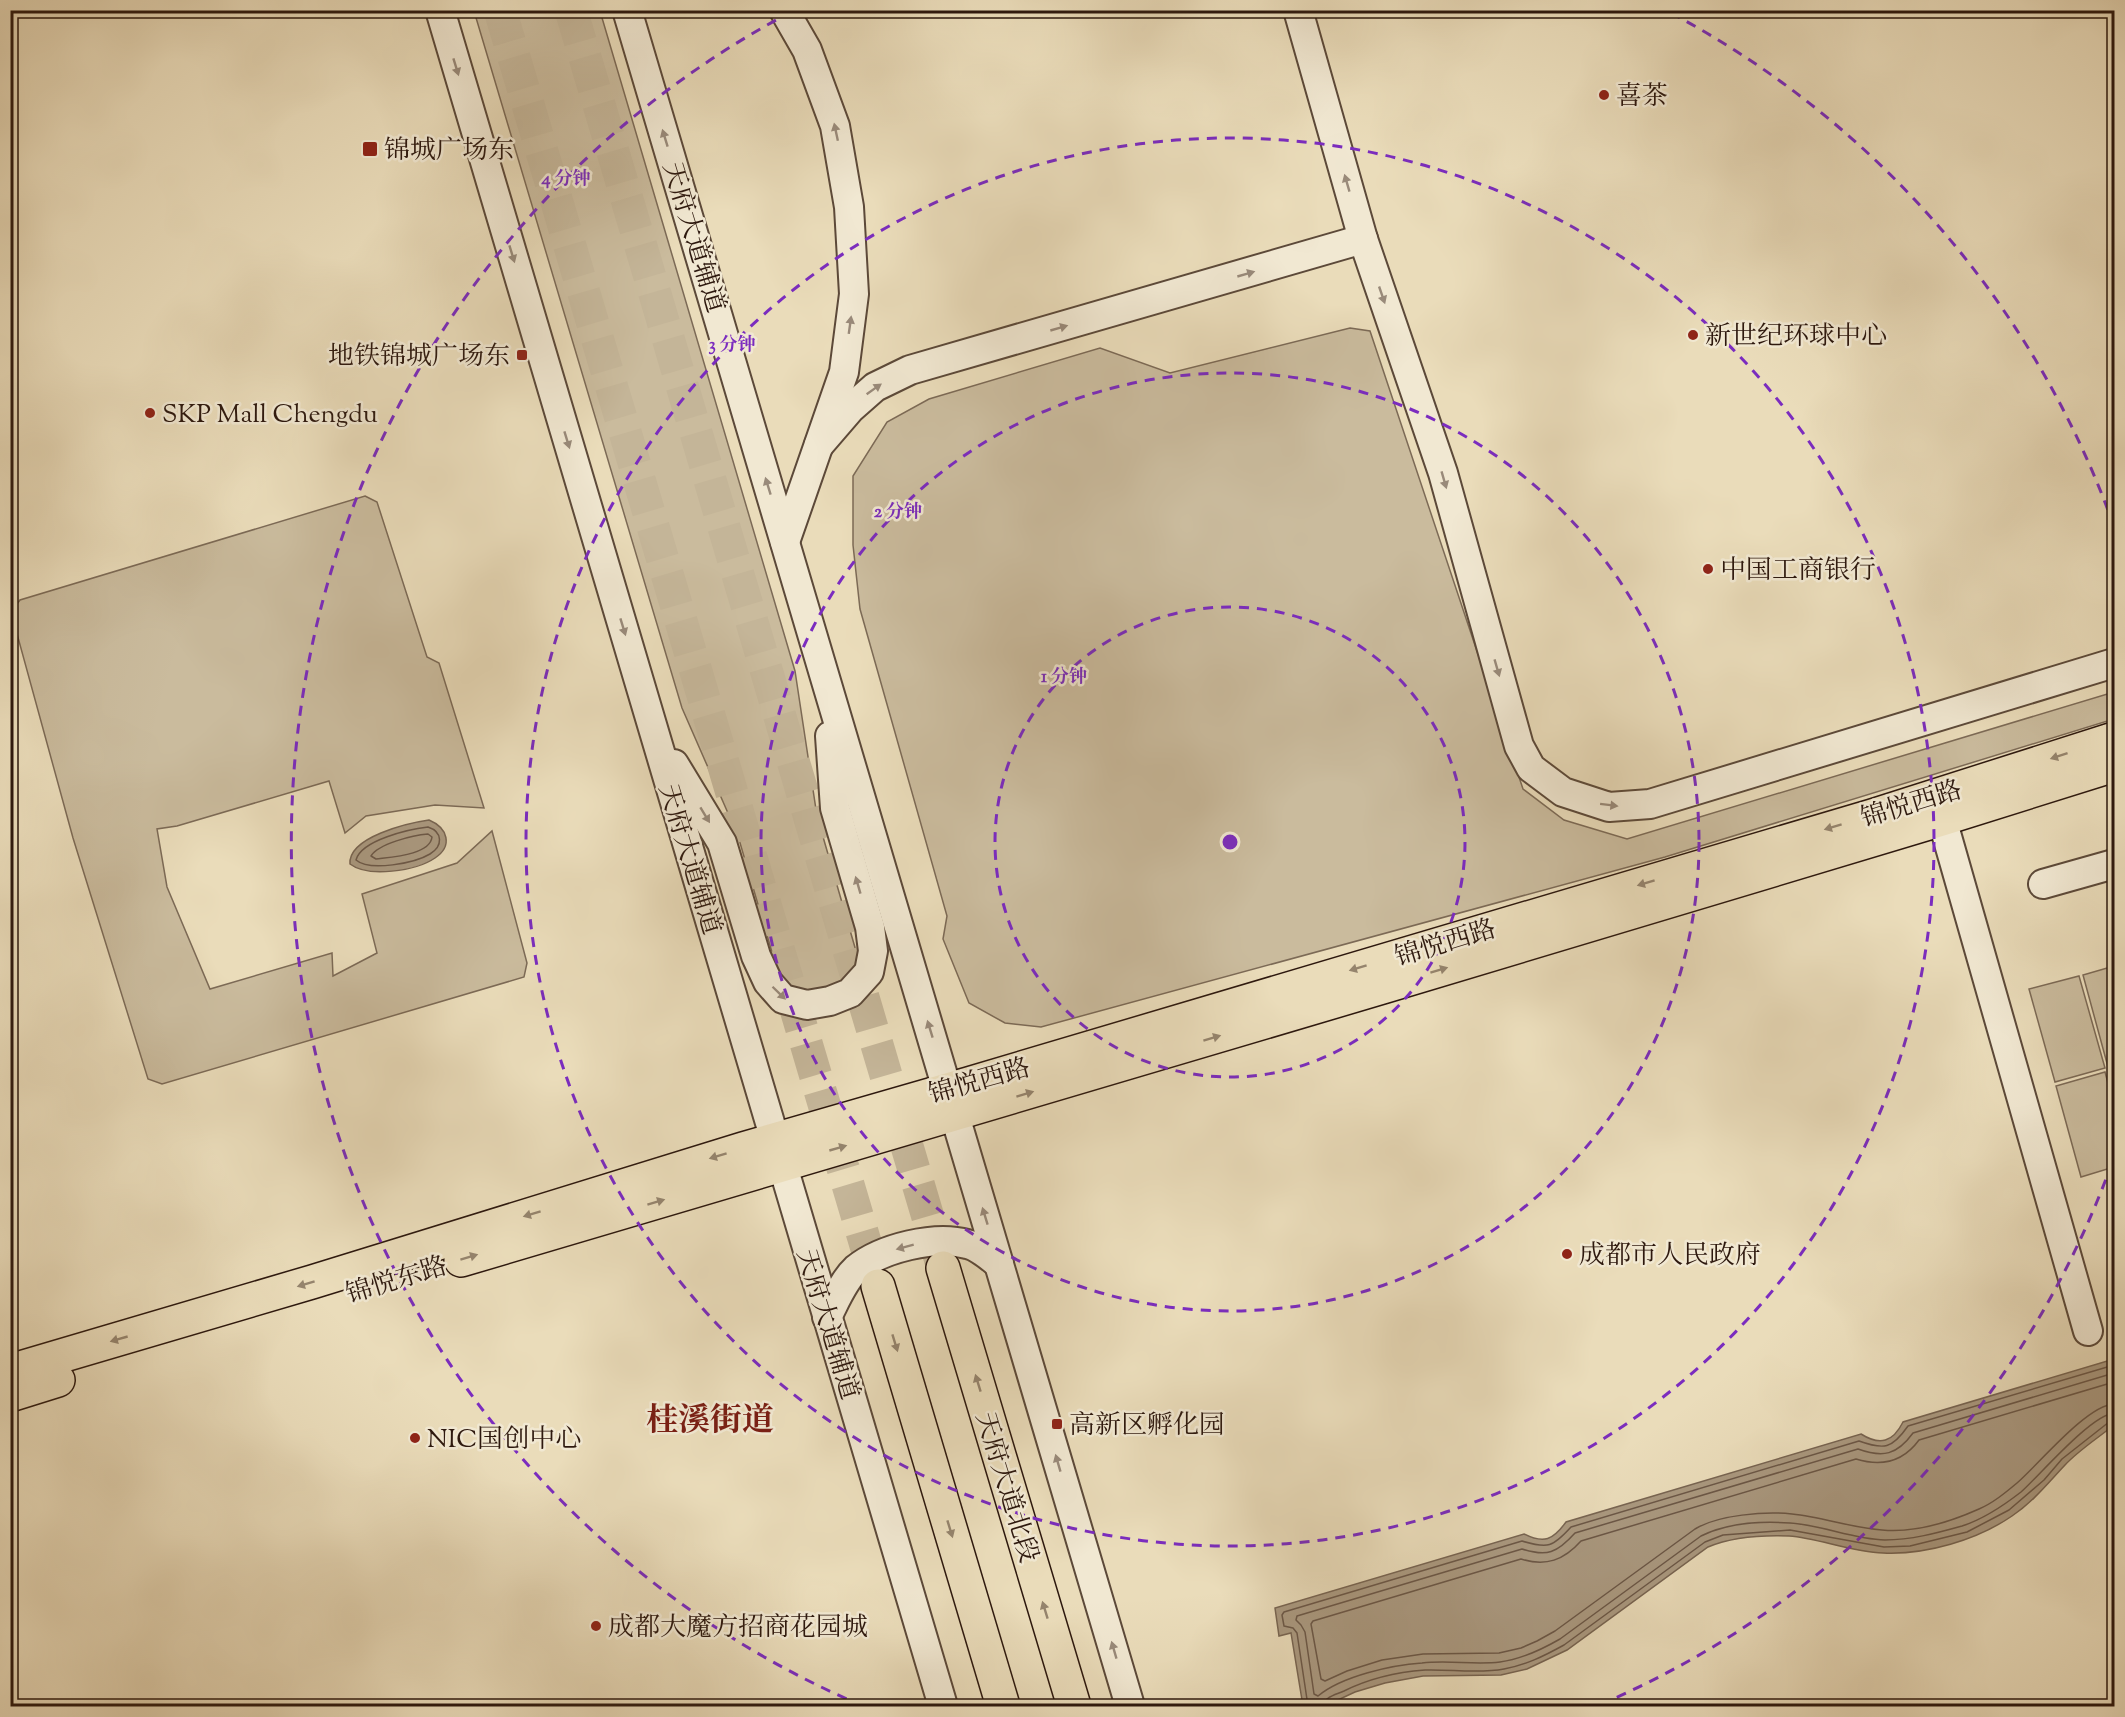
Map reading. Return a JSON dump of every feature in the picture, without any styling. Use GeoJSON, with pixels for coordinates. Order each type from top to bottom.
{"type":"FeatureCollection","features":[{"type":"Feature","properties":{"kind":"main road","name":"锦悦西路"},"geometry":{"type":"LineString","coordinates":[[951,1102],[2115,739]]}},
{"type":"Feature","properties":{"kind":"main road","name":"锦悦西路"},"geometry":{"type":"LineString","coordinates":[[778,1152],[1942,819],[2115,765]]}},
{"type":"Feature","properties":{"kind":"main road","name":"锦悦东路"},"geometry":{"type":"LineString","coordinates":[[10,1371],[312,1282],[778,1152]]}},
{"type":"Feature","properties":{"kind":"main road","name":"锦悦东路"},"geometry":{"type":"LineString","coordinates":[[10,1395],[778,1152]]}},
{"type":"Feature","properties":{"kind":"main road","name":"天府大道北段"},"geometry":{"type":"LineString","coordinates":[[943,1268],[1074,1707]]}},
{"type":"Feature","properties":{"kind":"main road"},"geometry":{"type":"LineString","coordinates":[[878,1286],[1003,1707]]}},
{"type":"Feature","properties":{"kind":"street","name":"天府大道辅道"},"geometry":{"type":"LineString","coordinates":[[440,10],[943,1707]]}},
{"type":"Feature","properties":{"kind":"street","name":"天府大道辅道"},"geometry":{"type":"LineString","coordinates":[[627,10],[1130,1707]]}},
{"type":"Feature","properties":{"kind":"street"},"geometry":{"type":"LineString","coordinates":[[784,10],[807,50],[835,126],[849,207],[854,294],[844,372],[785,542]]}},
{"type":"Feature","properties":{"kind":"street"},"geometry":{"type":"LineString","coordinates":[[1298,10],[1363,239],[1443,473],[1519,746],[1531,768],[1563,792],[1609,807],[1650,804],[2115,663]]}},
{"type":"Feature","properties":{"kind":"street"},"geometry":{"type":"LineString","coordinates":[[819,445],[850,409],[874,387],[910,370],[1363,239]]}},
{"type":"Feature","properties":{"kind":"street"},"geometry":{"type":"LineString","coordinates":[[653,729],[722,843],[756,956],[768,982],[783,999],[807,1005],[830,1001],[850,993],[868,972],[873,951],[870,927],[835,808],[825,679]]}},
{"type":"Feature","properties":{"kind":"street"},"geometry":{"type":"LineString","coordinates":[[1942,819],[2088,1331]]}},
{"type":"Feature","properties":{"kind":"street"},"geometry":{"type":"LineString","coordinates":[[2043,884],[2115,864]]}},
{"type":"Feature","properties":{"kind":"street"},"geometry":{"type":"LineString","coordinates":[[827,1317],[855,1270],[883,1253],[913,1245],[943,1241],[969,1244],[999,1263]]}},
{"type":"Feature","properties":{"kind":"shaded area"},"geometry":{"type":"Polygon","coordinates":[[[474,11],[600,11],[795,671],[817,816],[856,951],[857,963],[852,980],[841,989],[813,1001],[781,983],[738,836],[682,708],[474,11]]]}},
{"type":"Feature","properties":{"kind":"shaded area"},"geometry":{"type":"Polygon","coordinates":[[[1350,328],[1370,331],[1523,789],[1564,820],[1627,839],[2114,692],[2114,719],[1665,857],[1041,1027],[1005,1023],[969,1003],[943,939],[947,916],[860,609],[853,545],[853,476],[887,422],[929,399],[1100,348],[1170,373],[1350,328]]]}},
{"type":"Feature","properties":{"kind":"shaded area"},"geometry":{"type":"Polygon","coordinates":[[[365,496],[377,502],[427,657],[439,663],[484,808],[435,805],[366,816],[345,833],[329,781],[177,826],[157,829],[167,887],[210,989],[332,953],[333,976],[377,953],[362,894],[457,863],[492,831],[527,963],[524,977],[162,1084],[148,1079],[73,838],[11,612],[20,600],[365,496]]]}},
{"type":"Feature","properties":{"kind":"shaded area"},"geometry":{"type":"Polygon","coordinates":[[[2114,966],[2114,1065],[2108,1067],[2083,975],[2114,966]]]}},
{"type":"Feature","properties":{"kind":"shaded area"},"geometry":{"type":"Polygon","coordinates":[[[2079,976],[2105,1068],[2055,1082],[2029,989],[2079,976]]]}},
{"type":"Feature","properties":{"kind":"shaded area"},"geometry":{"type":"Polygon","coordinates":[[[2105,1072],[2114,1106],[2114,1167],[2081,1177],[2056,1086],[2105,1072]]]}},
{"type":"Feature","properties":{"kind":"water"},"geometry":{"type":"Polygon","coordinates":[[[429,820],[444,832],[446,843],[441,853],[427,863],[380,872],[368,871],[350,864],[352,854],[369,839],[394,828],[429,820]]]}},
{"type":"Feature","properties":{"kind":"water"},"geometry":{"type":"Polygon","coordinates":[[[2114,1359],[2114,1425],[2082,1449],[2020,1511],[1998,1525],[1967,1539],[1933,1548],[1899,1553],[1871,1552],[1789,1536],[1758,1536],[1727,1541],[1708,1547],[1567,1650],[1527,1669],[1501,1675],[1423,1676],[1385,1683],[1355,1692],[1325,1706],[1303,1706],[1291,1633],[1279,1636],[1275,1608],[1524,1534],[1537,1539],[1548,1538],[1557,1533],[1566,1522],[1861,1434],[1874,1440],[1885,1440],[1895,1434],[1903,1422],[2114,1359]]]}},
{"type":"Feature","properties":{"kind":"tunnel"},"geometry":{"type":"LineString","coordinates":[[500,10],[878,1286]]}},
{"type":"Feature","properties":{"kind":"tunnel"},"geometry":{"type":"LineString","coordinates":[[571,10],[943,1268]]}},
{"type":"Feature","properties":{"kind":"place","name":"喜茶"},"geometry":{"type":"Point","coordinates":[1604,95]}},
{"type":"Feature","properties":{"kind":"place","name":"锦城广场东"},"geometry":{"type":"Point","coordinates":[370,149]}},
{"type":"Feature","properties":{"kind":"place","name":"新世纪环球中心"},"geometry":{"type":"Point","coordinates":[1693,335]}},
{"type":"Feature","properties":{"kind":"place","name":"地铁锦城广场东"},"geometry":{"type":"Point","coordinates":[522,355]}},
{"type":"Feature","properties":{"kind":"place","name":"SKP Mall Chengdu"},"geometry":{"type":"Point","coordinates":[150,413]}},
{"type":"Feature","properties":{"kind":"place","name":"中国工商银行"},"geometry":{"type":"Point","coordinates":[1708,569]}},
{"type":"Feature","properties":{"kind":"place","name":"成都市人民政府"},"geometry":{"type":"Point","coordinates":[1567,1254]}},
{"type":"Feature","properties":{"kind":"place","name":"高新区孵化园"},"geometry":{"type":"Point","coordinates":[1057,1424]}},
{"type":"Feature","properties":{"kind":"place","name":"NIC国创中心"},"geometry":{"type":"Point","coordinates":[415,1438]}},
{"type":"Feature","properties":{"kind":"place","name":"成都大魔方招商花园城"},"geometry":{"type":"Point","coordinates":[596,1626]}},
{"type":"Feature","properties":{"kind":"district","name":"桂溪街道"},"geometry":{"type":"Point","coordinates":[710,1419]}}]}
